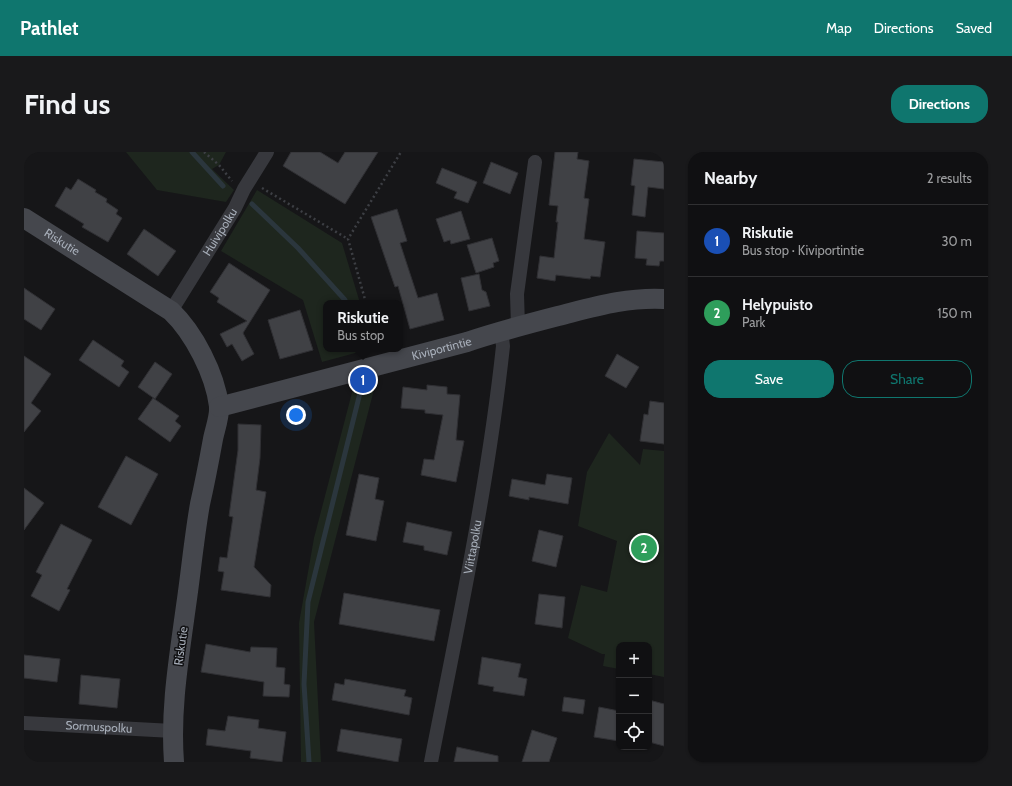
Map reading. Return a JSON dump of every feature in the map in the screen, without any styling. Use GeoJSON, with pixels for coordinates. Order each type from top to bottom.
{"type":"FeatureCollection","features":[{"type":"Feature","properties":{"kind":"street","name":"Huivipolku"},"geometry":{"type":"LineString","coordinates":[[171,311],[268,152]]}},
{"type":"Feature","properties":{"kind":"street","name":"Viittapolku"},"geometry":{"type":"LineString","coordinates":[[431,762],[492,440],[502,346],[510,328],[517,294],[535,162]]}},
{"type":"Feature","properties":{"kind":"street","name":"Riskutie"},"geometry":{"type":"LineString","coordinates":[[24,218],[171,311],[182,321],[206,360],[219,407],[198,521],[175,690],[173,731],[174,762]]}},
{"type":"Feature","properties":{"kind":"street","name":"Kiviportintie"},"geometry":{"type":"LineString","coordinates":[[219,407],[467,342],[510,328],[618,301],[646,298],[664,299]]}},
{"type":"Feature","properties":{"kind":"street","name":"Sormuspolku"},"geometry":{"type":"LineString","coordinates":[[24,723],[173,731]]}},
{"type":"Feature","properties":{"kind":"path"},"geometry":{"type":"LineString","coordinates":[[204,152],[219,165],[232,181],[247,185],[348,239],[365,300]]}},
{"type":"Feature","properties":{"kind":"path"},"geometry":{"type":"LineString","coordinates":[[348,239],[401,152]]}},
{"type":"Feature","properties":{"kind":"shaded area"},"geometry":{"type":"Polygon","coordinates":[[[126,152],[226,152],[219,165],[212,169],[234,190],[226,202],[157,190],[126,152]]]}},
{"type":"Feature","properties":{"kind":"shaded area"},"geometry":{"type":"Polygon","coordinates":[[[257,190],[342,243],[359,300],[323,300],[323,352],[359,352],[322,362],[303,300],[221,251],[257,190]]]}},
{"type":"Feature","properties":{"kind":"shaded area"},"geometry":{"type":"Polygon","coordinates":[[[377,378],[314,622],[321,762],[301,762],[299,623],[314,538],[354,385],[377,378]]]}},
{"type":"Feature","properties":{"kind":"shaded area"},"geometry":{"type":"Polygon","coordinates":[[[609,433],[640,465],[643,449],[664,451],[664,677],[652,675],[652,642],[616,642],[616,668],[603,666],[605,654],[568,638],[581,585],[607,592],[617,541],[578,526],[587,472],[609,433]]]}},
{"type":"Feature","properties":{"kind":"building"},"geometry":{"type":"Polygon","coordinates":[[[291,152],[320,152],[338,163],[345,152],[378,152],[345,204],[283,166],[291,152]]]}},
{"type":"Feature","properties":{"kind":"building"},"geometry":{"type":"Polygon","coordinates":[[[555,152],[578,152],[577,159],[589,161],[584,198],[589,199],[584,239],[605,242],[600,277],[591,276],[590,279],[556,275],[555,281],[537,278],[540,256],[554,258],[558,222],[556,222],[558,206],[549,205],[555,152]]]}},
{"type":"Feature","properties":{"kind":"building"},"geometry":{"type":"Polygon","coordinates":[[[634,159],[664,162],[664,189],[648,187],[645,217],[632,215],[635,186],[631,185],[634,159]]]}},
{"type":"Feature","properties":{"kind":"building"},"geometry":{"type":"Polygon","coordinates":[[[491,162],[518,173],[510,194],[483,183],[491,162]]]}},
{"type":"Feature","properties":{"kind":"building"},"geometry":{"type":"Polygon","coordinates":[[[442,168],[477,182],[468,203],[454,198],[457,192],[436,183],[442,168]]]}},
{"type":"Feature","properties":{"kind":"building"},"geometry":{"type":"Polygon","coordinates":[[[78,179],[107,199],[106,202],[118,210],[116,214],[122,218],[108,242],[82,227],[84,224],[55,206],[66,187],[71,190],[78,179]]]}},
{"type":"Feature","properties":{"kind":"building"},"geometry":{"type":"Polygon","coordinates":[[[397,209],[407,241],[400,243],[418,298],[437,293],[444,320],[410,329],[403,300],[398,286],[395,287],[371,217],[397,209]]]}},
{"type":"Feature","properties":{"kind":"building"},"geometry":{"type":"Polygon","coordinates":[[[461,211],[470,239],[451,244],[450,240],[444,242],[436,219],[461,211]]]}},
{"type":"Feature","properties":{"kind":"building"},"geometry":{"type":"Polygon","coordinates":[[[144,229],[176,251],[158,276],[127,254],[144,229]]]}},
{"type":"Feature","properties":{"kind":"building"},"geometry":{"type":"Polygon","coordinates":[[[637,231],[664,233],[664,261],[660,261],[659,266],[646,265],[647,259],[635,258],[637,231]]]}},
{"type":"Feature","properties":{"kind":"building"},"geometry":{"type":"Polygon","coordinates":[[[492,238],[499,261],[493,263],[494,267],[476,273],[467,245],[492,238]]]}},
{"type":"Feature","properties":{"kind":"building"},"geometry":{"type":"Polygon","coordinates":[[[229,263],[270,290],[243,333],[254,354],[242,361],[232,344],[227,347],[220,334],[247,321],[217,302],[219,298],[210,292],[229,263]]]}},
{"type":"Feature","properties":{"kind":"building"},"geometry":{"type":"Polygon","coordinates":[[[479,274],[482,290],[486,292],[490,306],[469,311],[461,278],[479,274]]]}},
{"type":"Feature","properties":{"kind":"building"},"geometry":{"type":"Polygon","coordinates":[[[24,288],[55,309],[41,330],[24,319],[24,288]]]}},
{"type":"Feature","properties":{"kind":"building"},"geometry":{"type":"Polygon","coordinates":[[[300,310],[313,350],[280,359],[268,320],[300,310]]]}},
{"type":"Feature","properties":{"kind":"building"},"geometry":{"type":"Polygon","coordinates":[[[93,340],[124,361],[121,366],[129,372],[119,387],[79,360],[93,340]]]}},
{"type":"Feature","properties":{"kind":"building"},"geometry":{"type":"Polygon","coordinates":[[[617,354],[639,367],[626,388],[605,376],[617,354]]]}},
{"type":"Feature","properties":{"kind":"building"},"geometry":{"type":"Polygon","coordinates":[[[24,356],[51,374],[31,403],[41,411],[24,432],[24,356]]]}},
{"type":"Feature","properties":{"kind":"building"},"geometry":{"type":"Polygon","coordinates":[[[155,362],[172,374],[155,399],[138,387],[155,362]]]}},
{"type":"Feature","properties":{"kind":"building"},"geometry":{"type":"Polygon","coordinates":[[[427,385],[447,387],[447,394],[460,395],[456,440],[464,441],[456,482],[421,475],[424,459],[434,460],[443,415],[425,413],[425,410],[401,408],[403,387],[427,390],[427,385]]]}},
{"type":"Feature","properties":{"kind":"building"},"geometry":{"type":"Polygon","coordinates":[[[153,398],[179,416],[175,421],[181,426],[170,442],[138,419],[153,398]]]}},
{"type":"Feature","properties":{"kind":"building"},"geometry":{"type":"Polygon","coordinates":[[[650,401],[664,403],[664,444],[640,441],[644,414],[648,415],[650,401]]]}},
{"type":"Feature","properties":{"kind":"building"},"geometry":{"type":"Polygon","coordinates":[[[238,424],[261,425],[260,458],[256,490],[266,492],[254,567],[271,585],[270,597],[221,590],[224,572],[218,571],[220,557],[227,558],[233,517],[229,516],[238,450],[238,424]]]}},
{"type":"Feature","properties":{"kind":"building"},"geometry":{"type":"Polygon","coordinates":[[[126,456],[158,474],[131,525],[98,507],[126,456]]]}},
{"type":"Feature","properties":{"kind":"building"},"geometry":{"type":"Polygon","coordinates":[[[359,474],[379,478],[375,499],[384,501],[376,541],[346,535],[359,474]]]}},
{"type":"Feature","properties":{"kind":"building"},"geometry":{"type":"Polygon","coordinates":[[[547,474],[572,478],[568,504],[529,497],[529,500],[509,496],[512,479],[545,485],[547,474]]]}},
{"type":"Feature","properties":{"kind":"building"},"geometry":{"type":"Polygon","coordinates":[[[24,488],[44,503],[24,530],[24,488]]]}},
{"type":"Feature","properties":{"kind":"building"},"geometry":{"type":"Polygon","coordinates":[[[407,522],[452,532],[447,555],[424,550],[424,546],[403,542],[407,522]]]}},
{"type":"Feature","properties":{"kind":"building"},"geometry":{"type":"Polygon","coordinates":[[[61,524],[92,540],[67,589],[70,590],[59,611],[31,596],[42,575],[36,572],[61,524]]]}},
{"type":"Feature","properties":{"kind":"building"},"geometry":{"type":"Polygon","coordinates":[[[539,530],[563,536],[556,567],[532,561],[539,530]]]}},
{"type":"Feature","properties":{"kind":"building"},"geometry":{"type":"Polygon","coordinates":[[[344,593],[440,610],[434,641],[339,624],[344,593]]]}},
{"type":"Feature","properties":{"kind":"building"},"geometry":{"type":"Polygon","coordinates":[[[539,594],[565,597],[562,628],[535,624],[539,594]]]}},
{"type":"Feature","properties":{"kind":"building"},"geometry":{"type":"Polygon","coordinates":[[[206,644],[250,652],[251,647],[277,648],[276,667],[285,668],[284,684],[290,685],[289,697],[263,696],[264,682],[201,672],[206,644]]]}},
{"type":"Feature","properties":{"kind":"building"},"geometry":{"type":"Polygon","coordinates":[[[24,655],[60,659],[57,682],[24,678],[24,655]]]}},
{"type":"Feature","properties":{"kind":"building"},"geometry":{"type":"Polygon","coordinates":[[[482,657],[521,664],[518,677],[527,679],[524,696],[493,691],[494,687],[478,684],[482,657]]]}},
{"type":"Feature","properties":{"kind":"building"},"geometry":{"type":"Polygon","coordinates":[[[81,675],[120,679],[117,708],[79,704],[81,675]]]}},
{"type":"Feature","properties":{"kind":"building"},"geometry":{"type":"Polygon","coordinates":[[[345,679],[406,690],[404,696],[412,698],[409,715],[332,700],[335,683],[344,685],[345,679]]]}},
{"type":"Feature","properties":{"kind":"building"},"geometry":{"type":"Polygon","coordinates":[[[564,697],[585,700],[583,714],[562,711],[564,697]]]}},
{"type":"Feature","properties":{"kind":"building"},"geometry":{"type":"Polygon","coordinates":[[[652,701],[664,704],[664,746],[652,743],[652,701]]]}},
{"type":"Feature","properties":{"kind":"building"},"geometry":{"type":"Polygon","coordinates":[[[599,707],[616,710],[616,741],[594,737],[599,707]]]}},
{"type":"Feature","properties":{"kind":"building"},"geometry":{"type":"Polygon","coordinates":[[[228,716],[259,720],[258,728],[286,732],[282,762],[250,758],[251,751],[206,745],[208,729],[225,731],[228,716]]]}},
{"type":"Feature","properties":{"kind":"building"},"geometry":{"type":"Polygon","coordinates":[[[341,729],[402,739],[398,762],[337,751],[341,729]]]}},
{"type":"Feature","properties":{"kind":"building"},"geometry":{"type":"Polygon","coordinates":[[[532,730],[557,738],[549,762],[522,762],[532,730]]]}},
{"type":"Feature","properties":{"kind":"building"},"geometry":{"type":"Polygon","coordinates":[[[457,747],[498,756],[498,762],[454,762],[457,747]]]}},
{"type":"Feature","properties":{"kind":"waterway"},"geometry":{"type":"LineString","coordinates":[[192,152],[223,186]]}},
{"type":"Feature","properties":{"kind":"waterway"},"geometry":{"type":"LineString","coordinates":[[252,204],[298,248],[345,300]]}},
{"type":"Feature","properties":{"kind":"waterway"},"geometry":{"type":"LineString","coordinates":[[309,762],[304,684],[308,602],[361,389]]}},
{"type":"Feature","properties":{"kind":"place","name":"Riskutie"},"geometry":{"type":"Point","coordinates":[363,380]}},
{"type":"Feature","properties":{"kind":"place","name":"Helypuisto"},"geometry":{"type":"Point","coordinates":[644,548]}}]}
